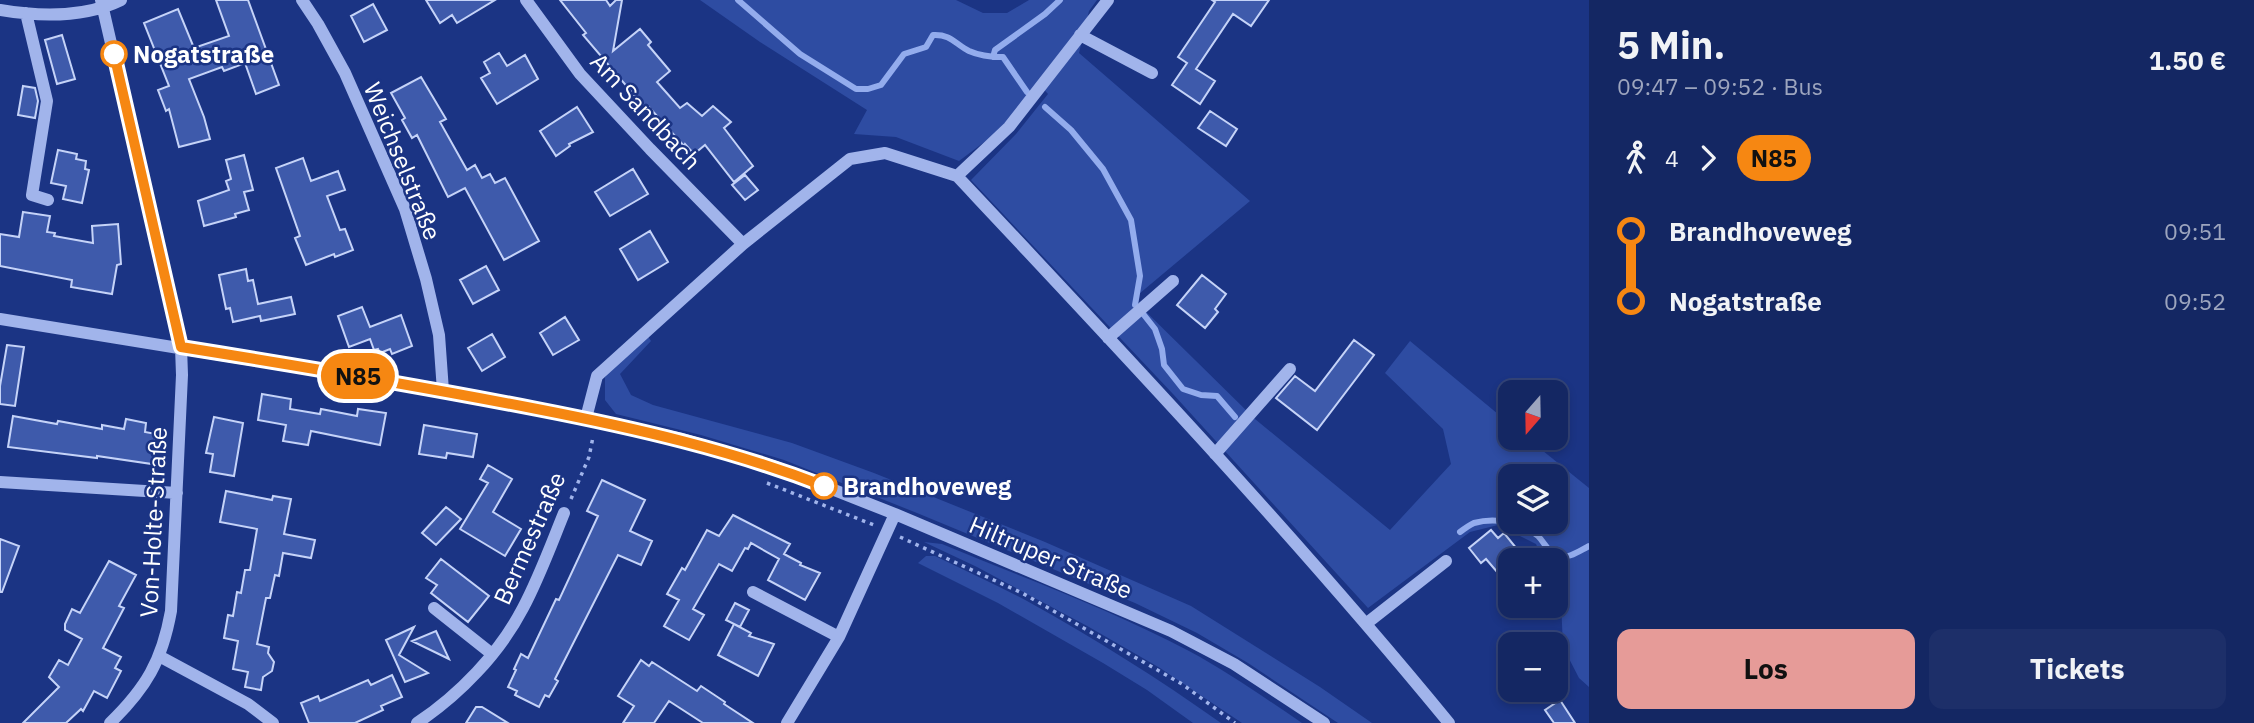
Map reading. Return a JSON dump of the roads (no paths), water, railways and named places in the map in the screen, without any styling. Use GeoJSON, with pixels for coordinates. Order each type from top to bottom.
{"type":"FeatureCollection","features":[{"type":"Feature","properties":{"kind":"street"},"geometry":{"type":"LineString","coordinates":[[0,10],[59,15],[121,0]]}},
{"type":"Feature","properties":{"kind":"street","name":"Weichselstraße"},"geometry":{"type":"LineString","coordinates":[[302,0],[318,23],[345,73],[405,209],[439,335],[443,391]]}},
{"type":"Feature","properties":{"kind":"street","name":"Am Sandbach"},"geometry":{"type":"LineString","coordinates":[[526,0],[580,74],[743,244]]}},
{"type":"Feature","properties":{"kind":"street"},"geometry":{"type":"LineString","coordinates":[[957,176],[1009,127],[1108,0]]}},
{"type":"Feature","properties":{"kind":"street","name":"Von-Holte-Straße"},"geometry":{"type":"LineString","coordinates":[[102,4],[181,347],[182,375],[171,611],[153,670],[133,700],[110,723]]}},
{"type":"Feature","properties":{"kind":"street"},"geometry":{"type":"LineString","coordinates":[[26,13],[47,101],[32,195],[48,200]]}},
{"type":"Feature","properties":{"kind":"street"},"geometry":{"type":"LineString","coordinates":[[1080,35],[1152,73]]}},
{"type":"Feature","properties":{"kind":"street"},"geometry":{"type":"LineString","coordinates":[[586,418],[597,376],[743,244],[850,159],[885,153],[957,176],[1215,454],[1367,624],[1449,723]]}},
{"type":"Feature","properties":{"kind":"street"},"geometry":{"type":"LineString","coordinates":[[1108,338],[1173,281]]}},
{"type":"Feature","properties":{"kind":"street","name":"Hiltruper Straße"},"geometry":{"type":"LineString","coordinates":[[0,319],[443,391],[586,418],[682,439],[776,467],[1171,631],[1234,664],[1324,723]]}},
{"type":"Feature","properties":{"kind":"street"},"geometry":{"type":"LineString","coordinates":[[1215,454],[1290,369]]}},
{"type":"Feature","properties":{"kind":"street"},"geometry":{"type":"LineString","coordinates":[[0,482],[177,493]]}},
{"type":"Feature","properties":{"kind":"street","name":"Bermestraße"},"geometry":{"type":"LineString","coordinates":[[417,723],[436,711],[461,688],[492,654],[523,610],[564,513]]}},
{"type":"Feature","properties":{"kind":"street"},"geometry":{"type":"LineString","coordinates":[[787,723],[839,637],[894,514]]}},
{"type":"Feature","properties":{"kind":"street"},"geometry":{"type":"LineString","coordinates":[[1367,624],[1446,561]]}},
{"type":"Feature","properties":{"kind":"street"},"geometry":{"type":"LineString","coordinates":[[753,592],[839,637]]}},
{"type":"Feature","properties":{"kind":"street"},"geometry":{"type":"LineString","coordinates":[[434,608],[492,654]]}},
{"type":"Feature","properties":{"kind":"street"},"geometry":{"type":"LineString","coordinates":[[159,656],[248,704],[273,723]]}},
{"type":"Feature","properties":{"kind":"waterway"},"geometry":{"type":"LineString","coordinates":[[738,0],[800,54],[856,89],[881,85],[904,54],[926,47],[933,35],[939,35],[977,54],[1003,57],[1027,92]]}},
{"type":"Feature","properties":{"kind":"waterway"},"geometry":{"type":"LineString","coordinates":[[993,57],[995,50],[1060,0]]}},
{"type":"Feature","properties":{"kind":"waterway"},"geometry":{"type":"LineString","coordinates":[[1045,107],[1071,130],[1103,169],[1131,220],[1140,276],[1135,305]]}},
{"type":"Feature","properties":{"kind":"waterway"},"geometry":{"type":"LineString","coordinates":[[1144,315],[1155,329],[1164,365],[1183,389],[1201,395],[1217,396],[1235,417]]}},
{"type":"Feature","properties":{"kind":"waterway"},"geometry":{"type":"LineString","coordinates":[[1460,532],[1474,523],[1499,521],[1516,524],[1531,531],[1558,556],[1570,555],[1589,546]]}},
{"type":"Feature","properties":{"kind":"place","name":"Nogatstraße"},"geometry":{"type":"Point","coordinates":[114,54]}},
{"type":"Feature","properties":{"kind":"place","name":"Brandhoveweg"},"geometry":{"type":"Point","coordinates":[824,486]}}]}
